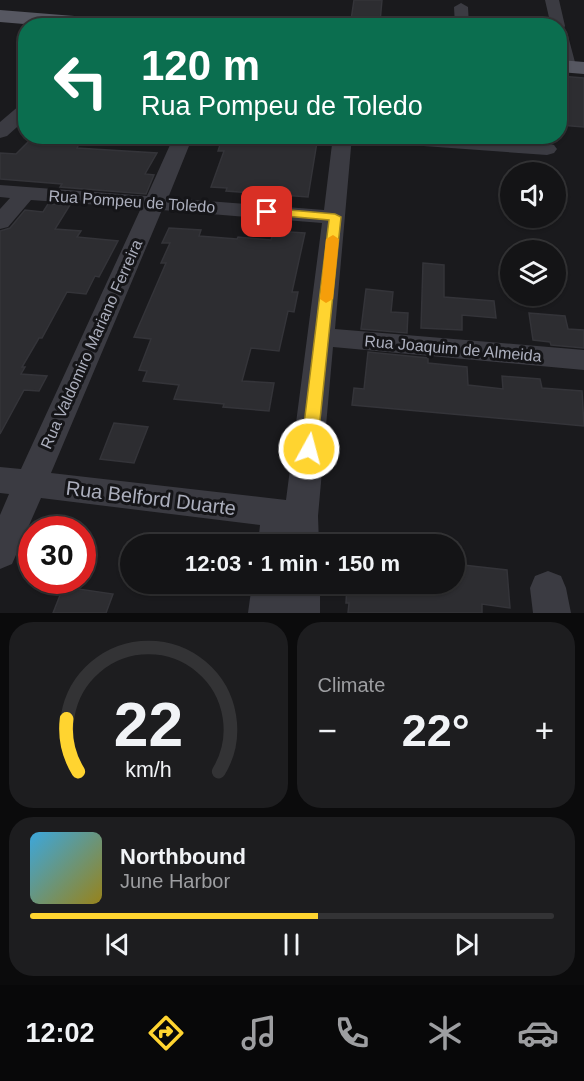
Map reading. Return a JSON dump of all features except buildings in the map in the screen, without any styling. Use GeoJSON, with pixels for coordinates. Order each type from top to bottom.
{"type":"FeatureCollection","features":[{"type":"Feature","properties":{"kind":"main road"},"geometry":{"type":"LineString","coordinates":[[2,20],[18,22]]}},
{"type":"Feature","properties":{"kind":"main road"},"geometry":{"type":"LineString","coordinates":[[2,20],[18,21]]}},
{"type":"Feature","properties":{"kind":"street"},"geometry":{"type":"LineString","coordinates":[[552,0],[556,18]]}},
{"type":"Feature","properties":{"kind":"street"},"geometry":{"type":"LineString","coordinates":[[461,8],[462,18]]}},
{"type":"Feature","properties":{"kind":"street"},"geometry":{"type":"LineString","coordinates":[[0,132],[18,116]]}},
{"type":"Feature","properties":{"kind":"street","name":"Rua Valdomiro Mariano Ferreira"},"geometry":{"type":"LineString","coordinates":[[0,553],[15,482],[180,144]]}},
{"type":"Feature","properties":{"kind":"street"},"geometry":{"type":"LineString","coordinates":[[289,529],[322,337],[342,144]]}},
{"type":"Feature","properties":{"kind":"street"},"geometry":{"type":"LineString","coordinates":[[478,144],[547,149]]}},
{"type":"Feature","properties":{"kind":"street","name":"Rua Pompeu de Toledo"},"geometry":{"type":"LineString","coordinates":[[0,191],[335,217]]}},
{"type":"Feature","properties":{"kind":"street"},"geometry":{"type":"LineString","coordinates":[[0,222],[26,193]]}},
{"type":"Feature","properties":{"kind":"street","name":"Rua Joaquim de Almeida"},"geometry":{"type":"LineString","coordinates":[[322,337],[584,360]]}},
{"type":"Feature","properties":{"kind":"street","name":"Rua Belford Duarte"},"geometry":{"type":"LineString","coordinates":[[15,482],[289,529]]}},
{"type":"Feature","properties":{"kind":"street"},"geometry":{"type":"LineString","coordinates":[[267,613],[269,594]]}},
{"type":"Feature","properties":{"kind":"street"},"geometry":{"type":"LineString","coordinates":[[301,613],[302,594]]}},
{"type":"Feature","properties":{"kind":"slow traffic"},"geometry":{"type":"LineString","coordinates":[[326,299],[333,239]]}},
{"type":"Feature","properties":{"kind":"route"},"geometry":{"type":"LineString","coordinates":[[267,212],[335,217],[309,449]]}}]}
